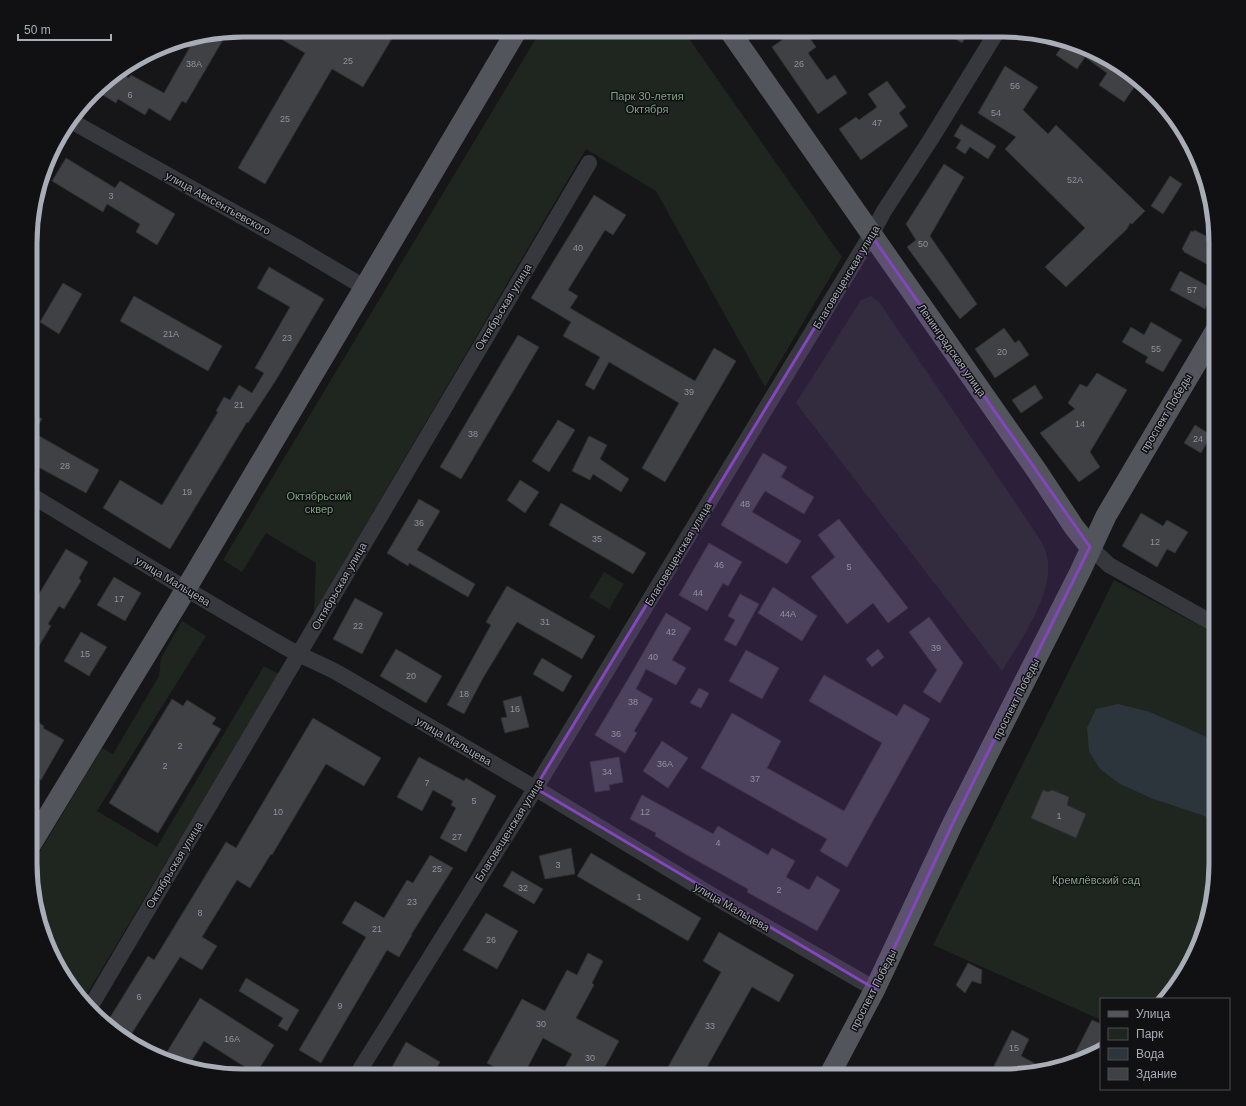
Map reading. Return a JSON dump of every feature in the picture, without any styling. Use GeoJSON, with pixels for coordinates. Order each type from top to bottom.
{"type":"FeatureCollection","features":[{"type":"Feature","properties":{"kind":"main road"},"geometry":{"type":"LineString","coordinates":[[37,833],[186,589],[513,37]]}},
{"type":"Feature","properties":{"kind":"main road","name":"Ленинградская улица"},"geometry":{"type":"LineString","coordinates":[[734,37],[1074,527],[1090,547]]}},
{"type":"Feature","properties":{"kind":"main road","name":"проспект Победы"},"geometry":{"type":"LineString","coordinates":[[833,1069],[875,989],[953,823],[1117,494],[1209,342]]}},
{"type":"Feature","properties":{"kind":"street","name":"Благовещенская улица"},"geometry":{"type":"LineString","coordinates":[[360,1069],[527,802],[872,235],[884,211],[931,139],[994,37]]}},
{"type":"Feature","properties":{"kind":"street","name":"улица Авксентьевского"},"geometry":{"type":"LineString","coordinates":[[76,123],[287,241],[364,287]]}},
{"type":"Feature","properties":{"kind":"street","name":"Октябрьская улица"},"geometry":{"type":"LineString","coordinates":[[92,1004],[589,163]]}},
{"type":"Feature","properties":{"kind":"street","name":"улица Мальцева"},"geometry":{"type":"LineString","coordinates":[[37,499],[186,589],[299,655],[320,663],[338,673],[535,788],[720,900],[875,989]]}},
{"type":"Feature","properties":{"kind":"street","name":"Ленинградская улица"},"geometry":{"type":"LineString","coordinates":[[1090,547],[1109,565],[1209,620]]}},
{"type":"Feature","properties":{"kind":"highlighted area"},"geometry":{"type":"Polygon","coordinates":[[[871,235],[1090,547],[953,823],[875,989],[535,788],[871,235]]]}},
{"type":"Feature","properties":{"kind":"green space"},"geometry":{"type":"Polygon","coordinates":[[[537,37],[688,37],[842,257],[765,387],[656,191],[586,149],[314,613],[316,563],[266,533],[242,572],[223,560],[537,37]]]}},
{"type":"Feature","properties":{"kind":"green space"},"geometry":{"type":"Polygon","coordinates":[[[871,296],[880,303],[1038,536],[1045,549],[1048,567],[1047,582],[1042,598],[1027,630],[1002,671],[796,403],[861,300],[871,296]]]}},
{"type":"Feature","properties":{"kind":"green space"},"geometry":{"type":"Polygon","coordinates":[[[604,572],[624,584],[609,609],[589,597],[604,572]]]}},
{"type":"Feature","properties":{"kind":"green space","name":"Кремлёвский сад"},"geometry":{"type":"Polygon","coordinates":[[[1114,580],[1209,630],[1209,876],[1202,916],[1193,942],[1181,966],[1159,998],[1100,998],[1100,1020],[933,945],[1114,580]]]}},
{"type":"Feature","properties":{"kind":"green space"},"geometry":{"type":"Polygon","coordinates":[[[182,621],[206,636],[97,811],[157,847],[264,666],[279,674],[86,996],[58,954],[48,929],[39,890],[37,856],[102,748],[113,754],[159,676],[161,658],[182,621]]]}},
{"type":"Feature","properties":{"kind":"water"},"geometry":{"type":"Polygon","coordinates":[[[1118,704],[1150,712],[1209,738],[1209,818],[1151,798],[1120,784],[1100,769],[1089,751],[1087,728],[1096,709],[1118,704]]]}},
{"type":"Feature","properties":{"kind":"building"},"geometry":{"type":"Polygon","coordinates":[[[278,37],[393,37],[363,87],[332,69],[265,184],[238,168],[305,53],[278,37]]]}},
{"type":"Feature","properties":{"kind":"building"},"geometry":{"type":"Polygon","coordinates":[[[786,37],[809,37],[816,47],[808,53],[827,80],[835,75],[847,93],[818,114],[772,47],[786,37]]]}},
{"type":"Feature","properties":{"kind":"building"},"geometry":{"type":"Polygon","coordinates":[[[952,37],[965,37],[962,43],[952,37]]]}},
{"type":"Feature","properties":{"kind":"building"},"geometry":{"type":"Polygon","coordinates":[[[224,38],[186,103],[182,101],[170,121],[149,108],[145,115],[118,99],[116,103],[101,94],[124,75],[129,78],[131,75],[164,93],[192,44],[224,38]]]}},
{"type":"Feature","properties":{"kind":"building"},"geometry":{"type":"Polygon","coordinates":[[[1062,46],[1069,48],[1094,58],[1135,85],[1124,102],[1099,85],[1107,73],[1085,57],[1077,69],[1056,55],[1062,46]]]}},
{"type":"Feature","properties":{"kind":"building"},"geometry":{"type":"Polygon","coordinates":[[[1005,66],[1038,87],[1023,110],[1048,134],[1056,125],[1145,211],[1132,224],[1130,223],[1127,229],[1066,287],[1045,267],[1085,228],[1005,149],[1016,137],[978,113],[1005,66]]]}},
{"type":"Feature","properties":{"kind":"building"},"geometry":{"type":"Polygon","coordinates":[[[887,81],[906,107],[899,113],[908,126],[861,160],[839,129],[856,117],[859,120],[877,107],[868,94],[887,81]]]}},
{"type":"Feature","properties":{"kind":"building"},"geometry":{"type":"Polygon","coordinates":[[[961,124],[996,146],[988,159],[970,147],[965,154],[956,148],[961,140],[954,136],[961,124]]]}},
{"type":"Feature","properties":{"kind":"building"},"geometry":{"type":"Polygon","coordinates":[[[66,158],[115,188],[120,181],[175,214],[157,245],[136,232],[140,224],[107,204],[103,212],[52,181],[66,158]]]}},
{"type":"Feature","properties":{"kind":"building"},"geometry":{"type":"Polygon","coordinates":[[[944,164],[964,177],[930,236],[977,304],[960,319],[907,247],[916,240],[906,224],[944,164]]]}},
{"type":"Feature","properties":{"kind":"building"},"geometry":{"type":"Polygon","coordinates":[[[1170,176],[1182,184],[1163,214],[1151,206],[1170,176]]]}},
{"type":"Feature","properties":{"kind":"building"},"geometry":{"type":"Polygon","coordinates":[[[594,195],[626,215],[613,235],[605,230],[568,290],[578,296],[570,308],[695,381],[714,348],[736,361],[665,482],[642,468],[679,403],[609,362],[594,390],[585,385],[600,357],[563,336],[571,322],[531,298],[594,195]]]}},
{"type":"Feature","properties":{"kind":"building"},"geometry":{"type":"Polygon","coordinates":[[[1194,230],[1209,238],[1209,265],[1184,252],[1182,249],[1191,231],[1194,232],[1194,230]]]}},
{"type":"Feature","properties":{"kind":"building"},"geometry":{"type":"Polygon","coordinates":[[[269,267],[324,299],[276,380],[248,423],[247,422],[170,549],[103,508],[120,480],[162,505],[218,412],[216,411],[224,397],[230,400],[239,385],[252,393],[264,373],[255,368],[290,307],[257,288],[269,267]]]}},
{"type":"Feature","properties":{"kind":"building"},"geometry":{"type":"Polygon","coordinates":[[[1180,271],[1209,287],[1209,301],[1205,309],[1170,290],[1180,271]]]}},
{"type":"Feature","properties":{"kind":"building"},"geometry":{"type":"Polygon","coordinates":[[[63,283],[82,294],[59,334],[40,322],[63,283]]]}},
{"type":"Feature","properties":{"kind":"building"},"geometry":{"type":"Polygon","coordinates":[[[134,296],[222,346],[208,371],[120,321],[134,296]]]}},
{"type":"Feature","properties":{"kind":"building"},"geometry":{"type":"Polygon","coordinates":[[[1151,322],[1182,340],[1163,372],[1145,362],[1148,357],[1122,342],[1131,327],[1144,335],[1151,322]]]}},
{"type":"Feature","properties":{"kind":"building"},"geometry":{"type":"Polygon","coordinates":[[[1004,328],[1015,343],[1019,340],[1029,355],[995,378],[975,349],[1004,328]]]}},
{"type":"Feature","properties":{"kind":"building"},"geometry":{"type":"Polygon","coordinates":[[[518,335],[539,347],[461,479],[440,467],[518,335]]]}},
{"type":"Feature","properties":{"kind":"building"},"geometry":{"type":"Polygon","coordinates":[[[1097,373],[1127,390],[1090,452],[1100,467],[1079,482],[1040,433],[1075,409],[1068,403],[1080,384],[1087,387],[1097,373]]]}},
{"type":"Feature","properties":{"kind":"building"},"geometry":{"type":"Polygon","coordinates":[[[1035,385],[1043,398],[1021,413],[1012,400],[1035,385]]]}},
{"type":"Feature","properties":{"kind":"building"},"geometry":{"type":"Polygon","coordinates":[[[37,416],[42,419],[37,428],[37,416]]]}},
{"type":"Feature","properties":{"kind":"building"},"geometry":{"type":"Polygon","coordinates":[[[558,420],[575,430],[549,472],[532,461],[558,420]]]}},
{"type":"Feature","properties":{"kind":"building"},"geometry":{"type":"Polygon","coordinates":[[[1195,425],[1209,434],[1209,439],[1201,453],[1184,443],[1195,425]]]}},
{"type":"Feature","properties":{"kind":"building"},"geometry":{"type":"Polygon","coordinates":[[[37,435],[99,470],[86,493],[37,466],[37,435]]]}},
{"type":"Feature","properties":{"kind":"building"},"geometry":{"type":"Polygon","coordinates":[[[589,436],[607,445],[600,459],[629,479],[621,492],[593,474],[590,480],[572,471],[589,436]]]}},
{"type":"Feature","properties":{"kind":"building"},"geometry":{"type":"Polygon","coordinates":[[[763,453],[787,467],[781,477],[814,497],[804,514],[765,491],[752,512],[801,541],[787,564],[721,525],[763,453]]]}},
{"type":"Feature","properties":{"kind":"building"},"geometry":{"type":"Polygon","coordinates":[[[520,480],[539,492],[525,513],[507,500],[520,480]]]}},
{"type":"Feature","properties":{"kind":"building"},"geometry":{"type":"Polygon","coordinates":[[[419,499],[440,511],[417,550],[475,584],[468,597],[409,563],[408,566],[387,553],[419,499]]]}},
{"type":"Feature","properties":{"kind":"building"},"geometry":{"type":"Polygon","coordinates":[[[561,503],[646,553],[633,574],[549,525],[561,503]]]}},
{"type":"Feature","properties":{"kind":"building"},"geometry":{"type":"Polygon","coordinates":[[[1141,513],[1163,526],[1167,520],[1188,532],[1175,553],[1167,549],[1157,567],[1122,546],[1141,513]]]}},
{"type":"Feature","properties":{"kind":"building"},"geometry":{"type":"Polygon","coordinates":[[[839,519],[908,608],[888,623],[873,603],[847,624],[811,577],[835,557],[818,535],[839,519]]]}},
{"type":"Feature","properties":{"kind":"building"},"geometry":{"type":"Polygon","coordinates":[[[709,543],[742,562],[728,586],[723,583],[707,611],[679,595],[709,543]]]}},
{"type":"Feature","properties":{"kind":"building"},"geometry":{"type":"Polygon","coordinates":[[[66,549],[88,562],[79,578],[81,581],[64,609],[59,606],[48,624],[51,626],[37,649],[37,593],[39,594],[66,549]]]}},
{"type":"Feature","properties":{"kind":"building"},"geometry":{"type":"Polygon","coordinates":[[[114,577],[141,593],[125,621],[97,605],[114,577]]]}},
{"type":"Feature","properties":{"kind":"building"},"geometry":{"type":"Polygon","coordinates":[[[507,586],[595,636],[582,659],[517,622],[483,678],[464,714],[447,705],[491,625],[486,622],[507,586]]]}},
{"type":"Feature","properties":{"kind":"building"},"geometry":{"type":"Polygon","coordinates":[[[773,587],[817,616],[802,641],[758,613],[773,587]]]}},
{"type":"Feature","properties":{"kind":"building"},"geometry":{"type":"Polygon","coordinates":[[[740,594],[759,604],[736,646],[724,640],[735,620],[728,616],[740,594]]]}},
{"type":"Feature","properties":{"kind":"building"},"geometry":{"type":"Polygon","coordinates":[[[355,598],[383,613],[362,654],[333,639],[355,598]]]}},
{"type":"Feature","properties":{"kind":"building"},"geometry":{"type":"Polygon","coordinates":[[[666,613],[691,628],[672,660],[686,668],[676,685],[646,669],[636,689],[653,699],[634,731],[637,733],[625,753],[595,735],[666,613]]]}},
{"type":"Feature","properties":{"kind":"building"},"geometry":{"type":"Polygon","coordinates":[[[929,617],[963,663],[940,703],[923,692],[937,670],[909,632],[929,617]]]}},
{"type":"Feature","properties":{"kind":"building"},"geometry":{"type":"Polygon","coordinates":[[[81,632],[107,647],[89,676],[64,661],[81,632]]]}},
{"type":"Feature","properties":{"kind":"building"},"geometry":{"type":"Polygon","coordinates":[[[396,649],[442,676],[426,703],[380,676],[396,649]]]}},
{"type":"Feature","properties":{"kind":"building"},"geometry":{"type":"Polygon","coordinates":[[[878,649],[884,657],[872,667],[866,659],[878,649]]]}},
{"type":"Feature","properties":{"kind":"building"},"geometry":{"type":"Polygon","coordinates":[[[746,650],[779,668],[762,699],[729,681],[746,650]]]}},
{"type":"Feature","properties":{"kind":"building"},"geometry":{"type":"Polygon","coordinates":[[[542,658],[572,676],[563,692],[533,674],[542,658]]]}},
{"type":"Feature","properties":{"kind":"building"},"geometry":{"type":"Polygon","coordinates":[[[824,675],[897,716],[904,704],[930,719],[847,867],[820,851],[827,839],[701,768],[732,713],[781,741],[767,768],[844,811],[882,743],[809,701],[824,675]]]}},
{"type":"Feature","properties":{"kind":"building"},"geometry":{"type":"Polygon","coordinates":[[[699,688],[709,693],[701,708],[690,703],[699,688]]]}},
{"type":"Feature","properties":{"kind":"building"},"geometry":{"type":"Polygon","coordinates":[[[521,696],[529,727],[505,733],[501,718],[507,717],[503,701],[521,696]]]}},
{"type":"Feature","properties":{"kind":"building"},"geometry":{"type":"Polygon","coordinates":[[[172,699],[183,706],[187,700],[216,718],[212,724],[221,729],[158,833],[109,803],[172,699]]]}},
{"type":"Feature","properties":{"kind":"building"},"geometry":{"type":"Polygon","coordinates":[[[313,718],[381,758],[364,786],[326,764],[272,855],[271,854],[250,888],[237,880],[202,937],[217,946],[202,970],[180,957],[131,1035],[109,1019],[148,956],[154,960],[226,842],[236,848],[313,718]]]}},
{"type":"Feature","properties":{"kind":"building"},"geometry":{"type":"Polygon","coordinates":[[[37,722],[44,726],[43,728],[64,740],[41,780],[37,778],[37,722]]]}},
{"type":"Feature","properties":{"kind":"building"},"geometry":{"type":"Polygon","coordinates":[[[662,741],[688,758],[668,788],[643,771],[662,741]]]}},
{"type":"Feature","properties":{"kind":"building"},"geometry":{"type":"Polygon","coordinates":[[[419,757],[464,781],[466,778],[496,796],[466,852],[440,838],[456,808],[451,805],[453,801],[433,790],[422,811],[397,797],[419,757]]]}},
{"type":"Feature","properties":{"kind":"building"},"geometry":{"type":"Polygon","coordinates":[[[619,757],[623,782],[609,785],[610,790],[595,792],[590,762],[619,757]]]}},
{"type":"Feature","properties":{"kind":"building"},"geometry":{"type":"Polygon","coordinates":[[[1043,790],[1048,792],[1052,790],[1069,797],[1067,805],[1086,814],[1076,838],[1031,818],[1043,790]]]}},
{"type":"Feature","properties":{"kind":"building"},"geometry":{"type":"Polygon","coordinates":[[[642,795],[713,834],[718,826],[768,855],[772,848],[795,861],[786,877],[809,890],[817,876],[840,890],[817,931],[747,892],[748,889],[687,855],[655,836],[656,833],[630,819],[642,795]]]}},
{"type":"Feature","properties":{"kind":"building"},"geometry":{"type":"Polygon","coordinates":[[[571,848],[575,874],[545,879],[539,856],[571,848]]]}},
{"type":"Feature","properties":{"kind":"building"},"geometry":{"type":"Polygon","coordinates":[[[591,853],[701,918],[688,941],[577,876],[591,853]]]}},
{"type":"Feature","properties":{"kind":"building"},"geometry":{"type":"Polygon","coordinates":[[[430,855],[453,868],[399,957],[387,950],[321,1063],[299,1050],[366,937],[342,923],[355,901],[384,918],[407,880],[413,883],[430,855]]]}},
{"type":"Feature","properties":{"kind":"building"},"geometry":{"type":"Polygon","coordinates":[[[512,871],[543,889],[534,904],[503,886],[512,871]]]}},
{"type":"Feature","properties":{"kind":"building"},"geometry":{"type":"Polygon","coordinates":[[[486,913],[518,931],[497,969],[463,950],[486,913]]]}},
{"type":"Feature","properties":{"kind":"building"},"geometry":{"type":"Polygon","coordinates":[[[719,932],[794,975],[779,1002],[752,987],[706,1069],[667,1069],[721,972],[703,961],[719,932]]]}},
{"type":"Feature","properties":{"kind":"building"},"geometry":{"type":"Polygon","coordinates":[[[588,953],[603,961],[592,983],[594,985],[576,1018],[619,1041],[604,1069],[564,1069],[572,1054],[543,1038],[527,1069],[498,1069],[487,1063],[522,999],[545,1011],[567,970],[577,975],[588,953]]]}},
{"type":"Feature","properties":{"kind":"building"},"geometry":{"type":"Polygon","coordinates":[[[968,963],[982,970],[981,984],[972,981],[965,993],[956,985],[968,963]]]}},
{"type":"Feature","properties":{"kind":"building"},"geometry":{"type":"Polygon","coordinates":[[[246,978],[299,1010],[287,1031],[278,1026],[283,1018],[239,991],[246,978]]]}},
{"type":"Feature","properties":{"kind":"building"},"geometry":{"type":"Polygon","coordinates":[[[200,998],[274,1045],[259,1069],[248,1069],[204,1041],[191,1062],[166,1054],[200,998]]]}},
{"type":"Feature","properties":{"kind":"building"},"geometry":{"type":"Polygon","coordinates":[[[1092,1020],[1100,1024],[1100,1044],[1073,1056],[1092,1020]]]}},
{"type":"Feature","properties":{"kind":"building"},"geometry":{"type":"Polygon","coordinates":[[[1012,1030],[1029,1039],[1021,1056],[1039,1066],[1016,1069],[992,1069],[1012,1030]]]}},
{"type":"Feature","properties":{"kind":"building"},"geometry":{"type":"Polygon","coordinates":[[[406,1042],[440,1062],[436,1069],[391,1069],[406,1042]]]}},
{"type":"Feature","properties":{"kind":"park label","name":"Парк 30-летия Октября"},"geometry":{"type":"Point","coordinates":[647,102]}},
{"type":"Feature","properties":{"kind":"park label","name":"Октябрьский сквер"},"geometry":{"type":"Point","coordinates":[319,502]}}]}
